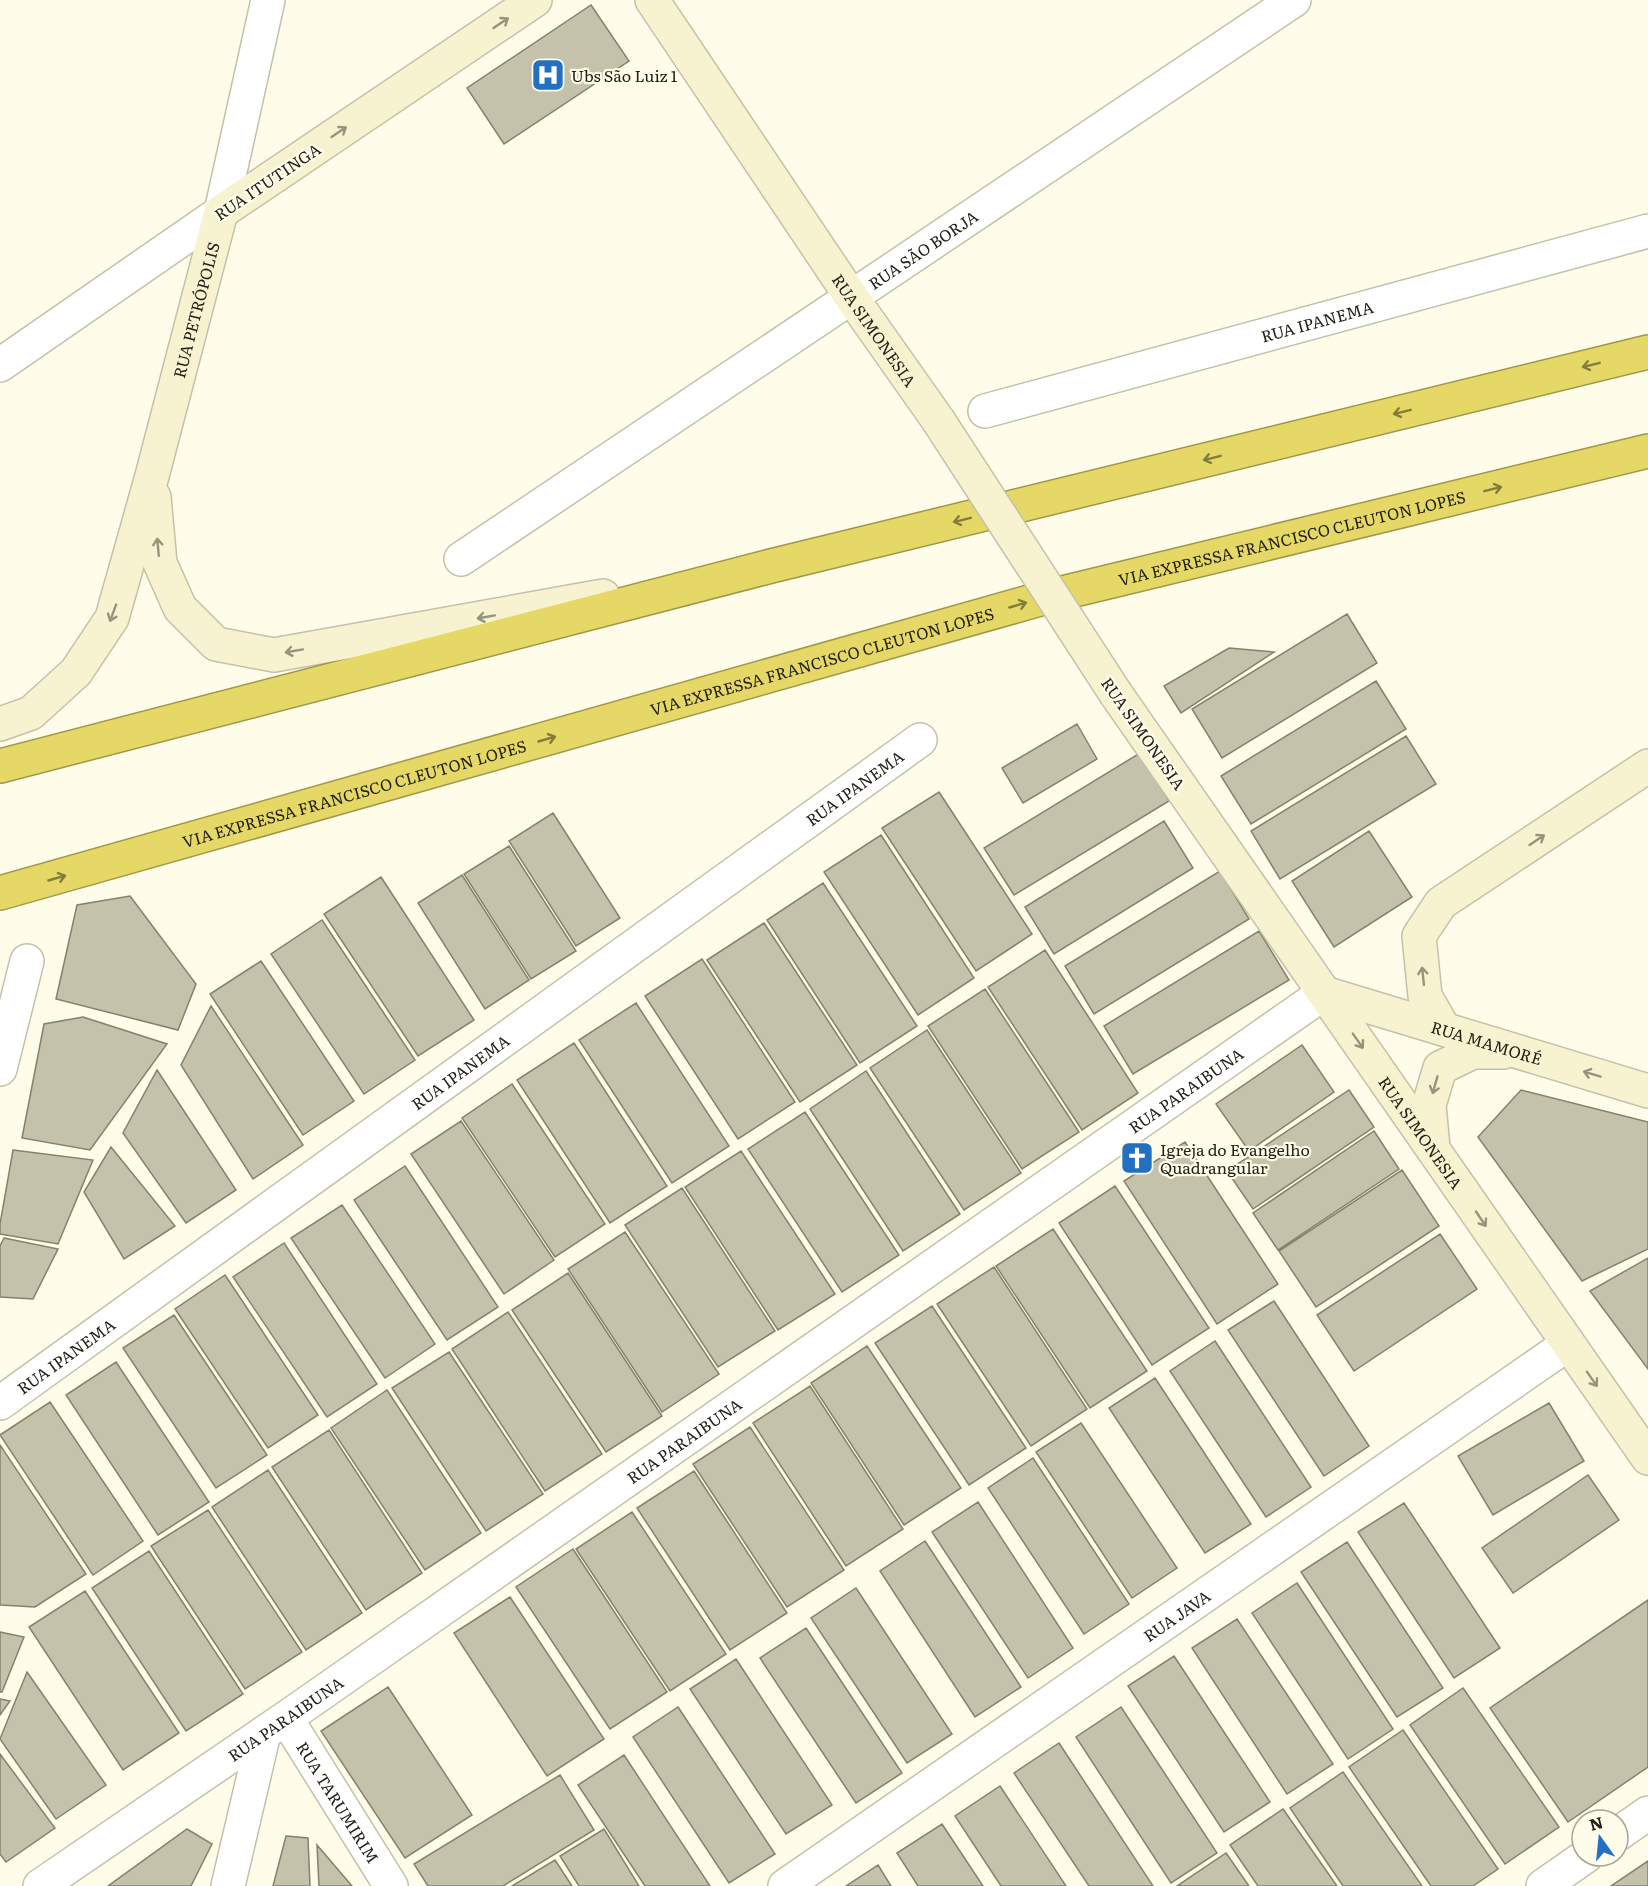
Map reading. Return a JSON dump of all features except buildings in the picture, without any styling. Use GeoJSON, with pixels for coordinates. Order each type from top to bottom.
{"type":"FeatureCollection","features":[{"type":"Feature","properties":{"kind":"highway"},"geometry":{"type":"LineString","coordinates":[[0,766],[771,566],[1648,351]]}},
{"type":"Feature","properties":{"kind":"highway","name":"VIA EXPRESSA FRANCISCO CLEUTON LOPES"},"geometry":{"type":"LineString","coordinates":[[0,893],[1054,595],[1648,452]]}},
{"type":"Feature","properties":{"kind":"street","name":"RUA PETRÓPOLIS"},"geometry":{"type":"LineString","coordinates":[[0,724],[31,713],[76,672],[112,618],[152,476],[221,212],[268,0]]}},
{"type":"Feature","properties":{"kind":"street","name":"RUA ITUTINGA"},"geometry":{"type":"LineString","coordinates":[[0,365],[221,212],[535,0]]}},
{"type":"Feature","properties":{"kind":"street","name":"RUA SIMONESIA"},"geometry":{"type":"LineString","coordinates":[[652,0],[852,298],[938,420],[1116,694],[1648,1458]]}},
{"type":"Feature","properties":{"kind":"street","name":"RUA SÃO BORJA"},"geometry":{"type":"LineString","coordinates":[[461,558],[1294,0]]}},
{"type":"Feature","properties":{"kind":"street","name":"RUA IPANEMA"},"geometry":{"type":"LineString","coordinates":[[985,411],[1648,231]]}},
{"type":"Feature","properties":{"kind":"street"},"geometry":{"type":"LineString","coordinates":[[152,476],[160,563],[180,608],[216,644],[273,655],[771,566]]}},
{"type":"Feature","properties":{"kind":"street","name":"RUA IPANEMA"},"geometry":{"type":"LineString","coordinates":[[0,1403],[920,740]]}},
{"type":"Feature","properties":{"kind":"street"},"geometry":{"type":"LineString","coordinates":[[1444,1029],[1425,996],[1419,936],[1441,903],[1648,766]]}},
{"type":"Feature","properties":{"kind":"street"},"geometry":{"type":"LineString","coordinates":[[0,1068],[27,961]]}},
{"type":"Feature","properties":{"kind":"street","name":"RUA MAMORÉ"},"geometry":{"type":"LineString","coordinates":[[1324,993],[1648,1091]]}},
{"type":"Feature","properties":{"kind":"street","name":"RUA PARAIBUNA"},"geometry":{"type":"LineString","coordinates":[[40,1886],[275,1726],[1324,993]]}},
{"type":"Feature","properties":{"kind":"street"},"geometry":{"type":"LineString","coordinates":[[1433,1148],[1429,1105],[1440,1068],[1473,1052],[1520,1052]]}},
{"type":"Feature","properties":{"kind":"street","name":"RUA JAVA"},"geometry":{"type":"LineString","coordinates":[[785,1886],[1568,1344]]}},
{"type":"Feature","properties":{"kind":"street"},"geometry":{"type":"LineString","coordinates":[[228,1886],[275,1726]]}},
{"type":"Feature","properties":{"kind":"street","name":"RUA TARUMIRIM"},"geometry":{"type":"LineString","coordinates":[[275,1726],[391,1886]]}},
{"type":"Feature","properties":{"kind":"street"},"geometry":{"type":"LineString","coordinates":[[1630,1826],[1648,1813]]}},
{"type":"Feature","properties":{"kind":"street"},"geometry":{"type":"LineString","coordinates":[[1543,1886],[1570,1867]]}},
{"type":"Feature","properties":{"kind":"place","name":"Ubs São Luiz 1"},"geometry":{"type":"Point","coordinates":[548,75]}},
{"type":"Feature","properties":{"kind":"place","name":"Igreja do Evangelho Quadrangular"},"geometry":{"type":"Point","coordinates":[1137,1158]}}]}
